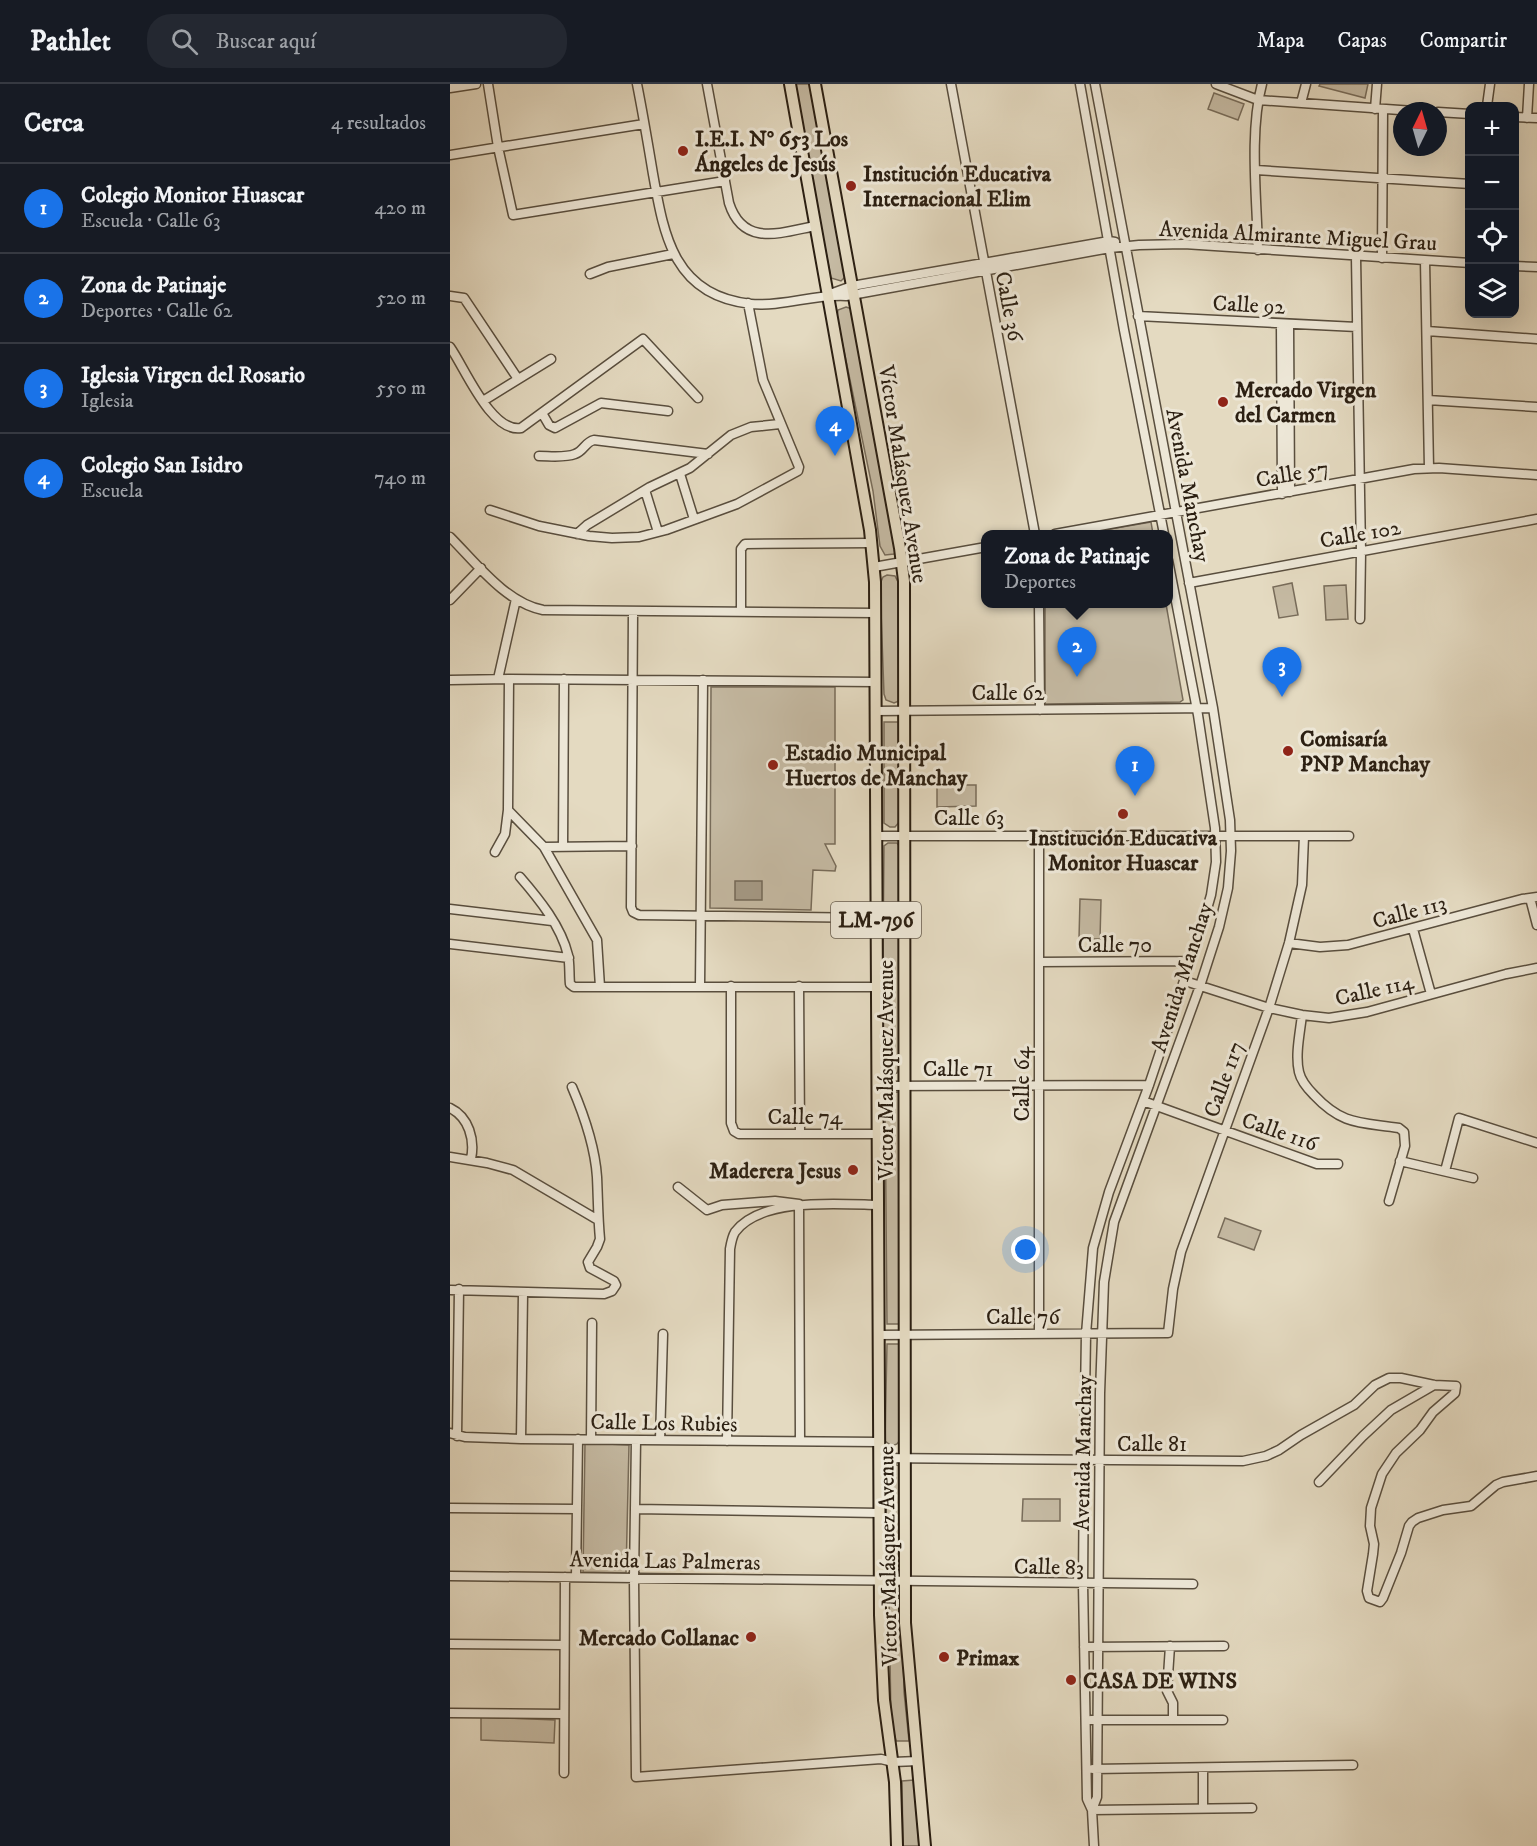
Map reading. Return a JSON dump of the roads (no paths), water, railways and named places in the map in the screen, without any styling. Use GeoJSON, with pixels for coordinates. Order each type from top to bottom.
{"type":"FeatureCollection","features":[{"type":"Feature","properties":{"kind":"main road","name":"Víctor Malásquez Avenue"},"geometry":{"type":"LineString","coordinates":[[790,84],[872,543],[874,567],[880,1580],[882,1672],[893,1762],[897,1846]]}},
{"type":"Feature","properties":{"kind":"main road","name":"Víctor Malásquez Avenue"},"geometry":{"type":"LineString","coordinates":[[815,84],[902,562],[905,711],[906,1650],[925,1846]]}},
{"type":"Feature","properties":{"kind":"street"},"geometry":{"type":"LineString","coordinates":[[450,88],[476,84]]}},
{"type":"Feature","properties":{"kind":"street"},"geometry":{"type":"LineString","coordinates":[[488,84],[498,147],[513,215],[725,181]]}},
{"type":"Feature","properties":{"kind":"street","name":"Avenida Almirante Miguel Grau"},"geometry":{"type":"LineString","coordinates":[[637,84],[663,228],[673,254],[686,272],[703,287],[725,298],[748,303],[765,304],[827,295],[1110,244],[1125,246],[1184,244],[1465,263]]}},
{"type":"Feature","properties":{"kind":"street"},"geometry":{"type":"LineString","coordinates":[[707,84],[731,209],[737,220],[748,230],[759,234],[815,226]]}},
{"type":"Feature","properties":{"kind":"street","name":"Calle 36"},"geometry":{"type":"LineString","coordinates":[[951,84],[1034,530]]}},
{"type":"Feature","properties":{"kind":"street","name":"Avenida Manchay"},"geometry":{"type":"LineString","coordinates":[[1080,84],[1124,330],[1163,530]]}},
{"type":"Feature","properties":{"kind":"street","name":"Avenida Manchay"},"geometry":{"type":"LineString","coordinates":[[1092,1810],[1097,1797],[1099,1460],[1101,1333],[1105,1275],[1112,1230],[1118,1211],[1200,986],[1224,906],[1230,871],[1231,837],[1229,807],[1213,708],[1095,84]]}},
{"type":"Feature","properties":{"kind":"street"},"geometry":{"type":"LineString","coordinates":[[1216,84],[1258,100],[1393,110]]}},
{"type":"Feature","properties":{"kind":"street"},"geometry":{"type":"LineString","coordinates":[[1258,250],[1255,125],[1262,84]]}},
{"type":"Feature","properties":{"kind":"street"},"geometry":{"type":"LineString","coordinates":[[1301,103],[1306,84]]}},
{"type":"Feature","properties":{"kind":"street"},"geometry":{"type":"LineString","coordinates":[[1377,84],[1382,178],[1382,258]]}},
{"type":"Feature","properties":{"kind":"street"},"geometry":{"type":"LineString","coordinates":[[1488,102],[1490,84]]}},
{"type":"Feature","properties":{"kind":"street"},"geometry":{"type":"LineString","coordinates":[[1527,118],[1529,84]]}},
{"type":"Feature","properties":{"kind":"street"},"geometry":{"type":"LineString","coordinates":[[1447,113],[1465,114]]}},
{"type":"Feature","properties":{"kind":"street"},"geometry":{"type":"LineString","coordinates":[[1519,117],[1537,118]]}},
{"type":"Feature","properties":{"kind":"street"},"geometry":{"type":"LineString","coordinates":[[450,156],[644,124]]}},
{"type":"Feature","properties":{"kind":"street"},"geometry":{"type":"LineString","coordinates":[[1256,170],[1465,184]]}},
{"type":"Feature","properties":{"kind":"street"},"geometry":{"type":"LineString","coordinates":[[590,274],[608,267],[673,254]]}},
{"type":"Feature","properties":{"kind":"street"},"geometry":{"type":"LineString","coordinates":[[1356,257],[1360,620]]}},
{"type":"Feature","properties":{"kind":"street"},"geometry":{"type":"LineString","coordinates":[[1425,261],[1429,468]]}},
{"type":"Feature","properties":{"kind":"street"},"geometry":{"type":"LineString","coordinates":[[1519,266],[1537,267]]}},
{"type":"Feature","properties":{"kind":"street"},"geometry":{"type":"LineString","coordinates":[[450,296],[464,297],[518,378]]}},
{"type":"Feature","properties":{"kind":"street"},"geometry":{"type":"LineString","coordinates":[[490,510],[531,524],[577,534],[621,538],[658,532],[749,499],[798,471],[799,467],[763,380],[748,303]]}},
{"type":"Feature","properties":{"kind":"street","name":"Calle 92"},"geometry":{"type":"LineString","coordinates":[[1138,316],[1357,327]]}},
{"type":"Feature","properties":{"kind":"street"},"geometry":{"type":"LineString","coordinates":[[1285,324],[1286,493]]}},
{"type":"Feature","properties":{"kind":"street"},"geometry":{"type":"LineString","coordinates":[[1427,331],[1537,339]]}},
{"type":"Feature","properties":{"kind":"street"},"geometry":{"type":"LineString","coordinates":[[450,347],[498,421],[511,428],[520,428],[644,339],[698,398]]}},
{"type":"Feature","properties":{"kind":"street"},"geometry":{"type":"LineString","coordinates":[[483,401],[551,359]]}},
{"type":"Feature","properties":{"kind":"street"},"geometry":{"type":"LineString","coordinates":[[1428,400],[1537,407]]}},
{"type":"Feature","properties":{"kind":"street"},"geometry":{"type":"LineString","coordinates":[[542,413],[549,425],[555,428],[601,403],[668,411]]}},
{"type":"Feature","properties":{"kind":"street"},"geometry":{"type":"LineString","coordinates":[[577,534],[587,525],[645,490],[680,474],[719,443],[737,432],[751,427],[780,424]]}},
{"type":"Feature","properties":{"kind":"street"},"geometry":{"type":"LineString","coordinates":[[539,456],[574,454],[588,442],[594,440],[708,454]]}},
{"type":"Feature","properties":{"kind":"street","name":"Calle 57"},"geometry":{"type":"LineString","coordinates":[[1076,530],[1407,470],[1429,468],[1537,475]]}},
{"type":"Feature","properties":{"kind":"street"},"geometry":{"type":"LineString","coordinates":[[680,474],[694,519]]}},
{"type":"Feature","properties":{"kind":"street"},"geometry":{"type":"LineString","coordinates":[[645,490],[658,532]]}},
{"type":"Feature","properties":{"kind":"street","name":"Calle 102"},"geometry":{"type":"LineString","coordinates":[[1189,583],[1537,519]]}},
{"type":"Feature","properties":{"kind":"street"},"geometry":{"type":"LineString","coordinates":[[450,537],[516,600],[527,606],[543,610],[875,613]]}},
{"type":"Feature","properties":{"kind":"street"},"geometry":{"type":"LineString","coordinates":[[741,612],[741,549],[745,544],[872,543]]}},
{"type":"Feature","properties":{"kind":"street"},"geometry":{"type":"LineString","coordinates":[[874,567],[981,548]]}},
{"type":"Feature","properties":{"kind":"street"},"geometry":{"type":"LineString","coordinates":[[450,600],[481,568]]}},
{"type":"Feature","properties":{"kind":"street","name":"Avenida Manchay"},"geometry":{"type":"LineString","coordinates":[[1094,1846],[1086,1769],[1083,1584],[1086,1334],[1092,1257],[1098,1226],[1185,981],[1213,883],[1215,835],[1197,709],[1173,586]]}},
{"type":"Feature","properties":{"kind":"street"},"geometry":{"type":"LineString","coordinates":[[498,679],[516,600]]}},
{"type":"Feature","properties":{"kind":"street"},"geometry":{"type":"LineString","coordinates":[[1039,608],[1040,710]]}},
{"type":"Feature","properties":{"kind":"street"},"geometry":{"type":"LineString","coordinates":[[633,612],[631,907],[633,912],[639,915],[876,918]]}},
{"type":"Feature","properties":{"kind":"street"},"geometry":{"type":"LineString","coordinates":[[506,834],[509,679]]}},
{"type":"Feature","properties":{"kind":"street"},"geometry":{"type":"LineString","coordinates":[[563,847],[564,679]]}},
{"type":"Feature","properties":{"kind":"street"},"geometry":{"type":"LineString","coordinates":[[450,680],[875,682]]}},
{"type":"Feature","properties":{"kind":"street"},"geometry":{"type":"LineString","coordinates":[[700,986],[703,680]]}},
{"type":"Feature","properties":{"kind":"street","name":"Calle 62"},"geometry":{"type":"LineString","coordinates":[[875,711],[1213,708]]}},
{"type":"Feature","properties":{"kind":"street"},"geometry":{"type":"LineString","coordinates":[[508,810],[544,848],[597,940],[600,987]]}},
{"type":"Feature","properties":{"kind":"street"},"geometry":{"type":"LineString","coordinates":[[495,852],[517,820]]}},
{"type":"Feature","properties":{"kind":"street","name":"Calle 64"},"geometry":{"type":"LineString","coordinates":[[1039,835],[1039,1334]]}},
{"type":"Feature","properties":{"kind":"street","name":"Calle 63"},"geometry":{"type":"LineString","coordinates":[[876,836],[1349,836]]}},
{"type":"Feature","properties":{"kind":"street","name":"Calle 117"},"geometry":{"type":"LineString","coordinates":[[1168,1333],[1173,1290],[1181,1252],[1269,1008],[1289,943],[1302,885],[1304,836]]}},
{"type":"Feature","properties":{"kind":"street"},"geometry":{"type":"LineString","coordinates":[[544,848],[632,846]]}},
{"type":"Feature","properties":{"kind":"street"},"geometry":{"type":"LineString","coordinates":[[520,877],[560,934],[568,958],[571,986],[877,987]]}},
{"type":"Feature","properties":{"kind":"street"},"geometry":{"type":"LineString","coordinates":[[1534,898],[1537,925]]}},
{"type":"Feature","properties":{"kind":"street","name":"Calle 113"},"geometry":{"type":"LineString","coordinates":[[1289,943],[1310,947],[1338,947],[1534,898]]}},
{"type":"Feature","properties":{"kind":"street"},"geometry":{"type":"LineString","coordinates":[[450,909],[552,921]]}},
{"type":"Feature","properties":{"kind":"street"},"geometry":{"type":"LineString","coordinates":[[1413,929],[1431,994]]}},
{"type":"Feature","properties":{"kind":"street"},"geometry":{"type":"LineString","coordinates":[[450,944],[568,958]]}},
{"type":"Feature","properties":{"kind":"street","name":"Calle 70"},"geometry":{"type":"LineString","coordinates":[[1039,962],[1191,961]]}},
{"type":"Feature","properties":{"kind":"street","name":"Calle 114"},"geometry":{"type":"LineString","coordinates":[[1185,981],[1269,1008],[1321,1018],[1346,1016],[1537,968]]}},
{"type":"Feature","properties":{"kind":"street","name":"Calle 74"},"geometry":{"type":"LineString","coordinates":[[731,986],[731,1123],[734,1131],[739,1134],[877,1134]]}},
{"type":"Feature","properties":{"kind":"street"},"geometry":{"type":"LineString","coordinates":[[799,986],[800,1134]]}},
{"type":"Feature","properties":{"kind":"street"},"geometry":{"type":"LineString","coordinates":[[1302,1016],[1298,1070],[1307,1088],[1328,1110],[1343,1118],[1358,1123],[1399,1128],[1404,1132],[1405,1146],[1389,1201]]}},
{"type":"Feature","properties":{"kind":"street","name":"Calle 71"},"geometry":{"type":"LineString","coordinates":[[877,1086],[1149,1085]]}},
{"type":"Feature","properties":{"kind":"street"},"geometry":{"type":"LineString","coordinates":[[453,1434],[454,1290],[604,1294],[612,1292],[616,1285],[614,1281],[590,1268],[588,1262],[600,1239],[595,1162],[586,1124],[572,1087]]}},
{"type":"Feature","properties":{"kind":"street","name":"Calle 116"},"geometry":{"type":"LineString","coordinates":[[1143,1101],[1317,1164],[1338,1164]]}},
{"type":"Feature","properties":{"kind":"street"},"geometry":{"type":"LineString","coordinates":[[450,1108],[463,1116],[471,1136],[473,1148],[471,1160]]}},
{"type":"Feature","properties":{"kind":"street"},"geometry":{"type":"LineString","coordinates":[[1445,1171],[1459,1118],[1537,1143]]}},
{"type":"Feature","properties":{"kind":"street"},"geometry":{"type":"LineString","coordinates":[[450,1157],[471,1160],[522,1174],[598,1221]]}},
{"type":"Feature","properties":{"kind":"street"},"geometry":{"type":"LineString","coordinates":[[1400,1161],[1473,1178]]}},
{"type":"Feature","properties":{"kind":"street"},"geometry":{"type":"LineString","coordinates":[[678,1187],[707,1210],[722,1205],[775,1201],[799,1204],[877,1205]]}},
{"type":"Feature","properties":{"kind":"street"},"geometry":{"type":"LineString","coordinates":[[727,1441],[729,1249],[732,1238],[736,1231],[751,1218],[799,1204]]}},
{"type":"Feature","properties":{"kind":"street"},"geometry":{"type":"LineString","coordinates":[[799,1204],[800,1442]]}},
{"type":"Feature","properties":{"kind":"street"},"geometry":{"type":"LineString","coordinates":[[520,1438],[523,1293]]}},
{"type":"Feature","properties":{"kind":"street"},"geometry":{"type":"LineString","coordinates":[[591,1439],[592,1323]]}},
{"type":"Feature","properties":{"kind":"street","name":"Calle 76"},"geometry":{"type":"LineString","coordinates":[[878,1335],[1168,1333]]}},
{"type":"Feature","properties":{"kind":"street"},"geometry":{"type":"LineString","coordinates":[[660,1440],[663,1334]]}},
{"type":"Feature","properties":{"kind":"street","name":"Calle 81"},"geometry":{"type":"LineString","coordinates":[[879,1458],[1242,1461],[1266,1456],[1279,1450],[1354,1405],[1375,1384],[1382,1381],[1401,1378],[1434,1385],[1456,1386],[1456,1391],[1433,1412],[1420,1430],[1396,1453],[1382,1474],[1371,1508],[1370,1526],[1374,1544],[1367,1586],[1369,1598],[1376,1602],[1382,1600],[1409,1526],[1418,1518],[1443,1510],[1471,1506],[1496,1485],[1537,1476]]}},
{"type":"Feature","properties":{"kind":"street"},"geometry":{"type":"LineString","coordinates":[[1319,1482],[1391,1410],[1434,1385]]}},
{"type":"Feature","properties":{"kind":"street","name":"Calle Los Rubies"},"geometry":{"type":"LineString","coordinates":[[453,1434],[520,1438],[879,1442]]}},
{"type":"Feature","properties":{"kind":"street"},"geometry":{"type":"LineString","coordinates":[[576,1577],[578,1439]]}},
{"type":"Feature","properties":{"kind":"street"},"geometry":{"type":"LineString","coordinates":[[636,1440],[634,1578],[636,1777],[881,1759],[893,1762],[918,1761]]}},
{"type":"Feature","properties":{"kind":"street"},"geometry":{"type":"LineString","coordinates":[[450,1508],[577,1509]]}},
{"type":"Feature","properties":{"kind":"street"},"geometry":{"type":"LineString","coordinates":[[635,1509],[879,1513]]}},
{"type":"Feature","properties":{"kind":"street","name":"Avenida Las Palmeras"},"geometry":{"type":"LineString","coordinates":[[450,1576],[905,1582]]}},
{"type":"Feature","properties":{"kind":"street"},"geometry":{"type":"LineString","coordinates":[[564,1773],[565,1577]]}},
{"type":"Feature","properties":{"kind":"street","name":"Calle 83"},"geometry":{"type":"LineString","coordinates":[[905,1582],[1193,1584]]}},
{"type":"Feature","properties":{"kind":"street"},"geometry":{"type":"LineString","coordinates":[[450,1644],[564,1645]]}},
{"type":"Feature","properties":{"kind":"street"},"geometry":{"type":"LineString","coordinates":[[1170,1646],[1167,1691],[1173,1702],[1173,1720]]}},
{"type":"Feature","properties":{"kind":"street"},"geometry":{"type":"LineString","coordinates":[[1084,1647],[1224,1646]]}},
{"type":"Feature","properties":{"kind":"street"},"geometry":{"type":"LineString","coordinates":[[450,1713],[563,1714]]}},
{"type":"Feature","properties":{"kind":"street"},"geometry":{"type":"LineString","coordinates":[[1085,1720],[1223,1720]]}},
{"type":"Feature","properties":{"kind":"street"},"geometry":{"type":"LineString","coordinates":[[1086,1769],[1353,1764]]}},
{"type":"Feature","properties":{"kind":"street"},"geometry":{"type":"LineString","coordinates":[[1203,1768],[1203,1808]]}},
{"type":"Feature","properties":{"kind":"street"},"geometry":{"type":"LineString","coordinates":[[1092,1810],[1252,1808]]}},
{"type":"Feature","properties":{"kind":"place","name":"I.E.I. N° 653 Los Ángeles de Jesús"},"geometry":{"type":"Point","coordinates":[683,151]}},
{"type":"Feature","properties":{"kind":"place","name":"Institución Educativa Internacional Elim"},"geometry":{"type":"Point","coordinates":[851,186]}},
{"type":"Feature","properties":{"kind":"place","name":"Mercado Virgen del Carmen"},"geometry":{"type":"Point","coordinates":[1223,402]}},
{"type":"Feature","properties":{"kind":"place","name":"Colegio San Isidro"},"geometry":{"type":"Point","coordinates":[835,456]}},
{"type":"Feature","properties":{"kind":"place","name":"Zona de Patinaje"},"geometry":{"type":"Point","coordinates":[1077,677]}},
{"type":"Feature","properties":{"kind":"place","name":"Iglesia Virgen del Rosario"},"geometry":{"type":"Point","coordinates":[1282,697]}},
{"type":"Feature","properties":{"kind":"place","name":"Comisaría PNP Manchay"},"geometry":{"type":"Point","coordinates":[1288,751]}},
{"type":"Feature","properties":{"kind":"place","name":"Estadio Municipal Huertos de Manchay"},"geometry":{"type":"Point","coordinates":[773,765]}},
{"type":"Feature","properties":{"kind":"place","name":"Colegio Monitor Huascar"},"geometry":{"type":"Point","coordinates":[1135,796]}},
{"type":"Feature","properties":{"kind":"place","name":"Institución Educativa Monitor Huascar"},"geometry":{"type":"Point","coordinates":[1123,814]}},
{"type":"Feature","properties":{"kind":"place","name":"Maderera Jesus"},"geometry":{"type":"Point","coordinates":[853,1170]}},
{"type":"Feature","properties":{"kind":"place","name":"Mercado Collanac"},"geometry":{"type":"Point","coordinates":[751,1637]}},
{"type":"Feature","properties":{"kind":"place","name":"Primax"},"geometry":{"type":"Point","coordinates":[944,1657]}},
{"type":"Feature","properties":{"kind":"place","name":"CASA DE WINS"},"geometry":{"type":"Point","coordinates":[1071,1680]}}]}
